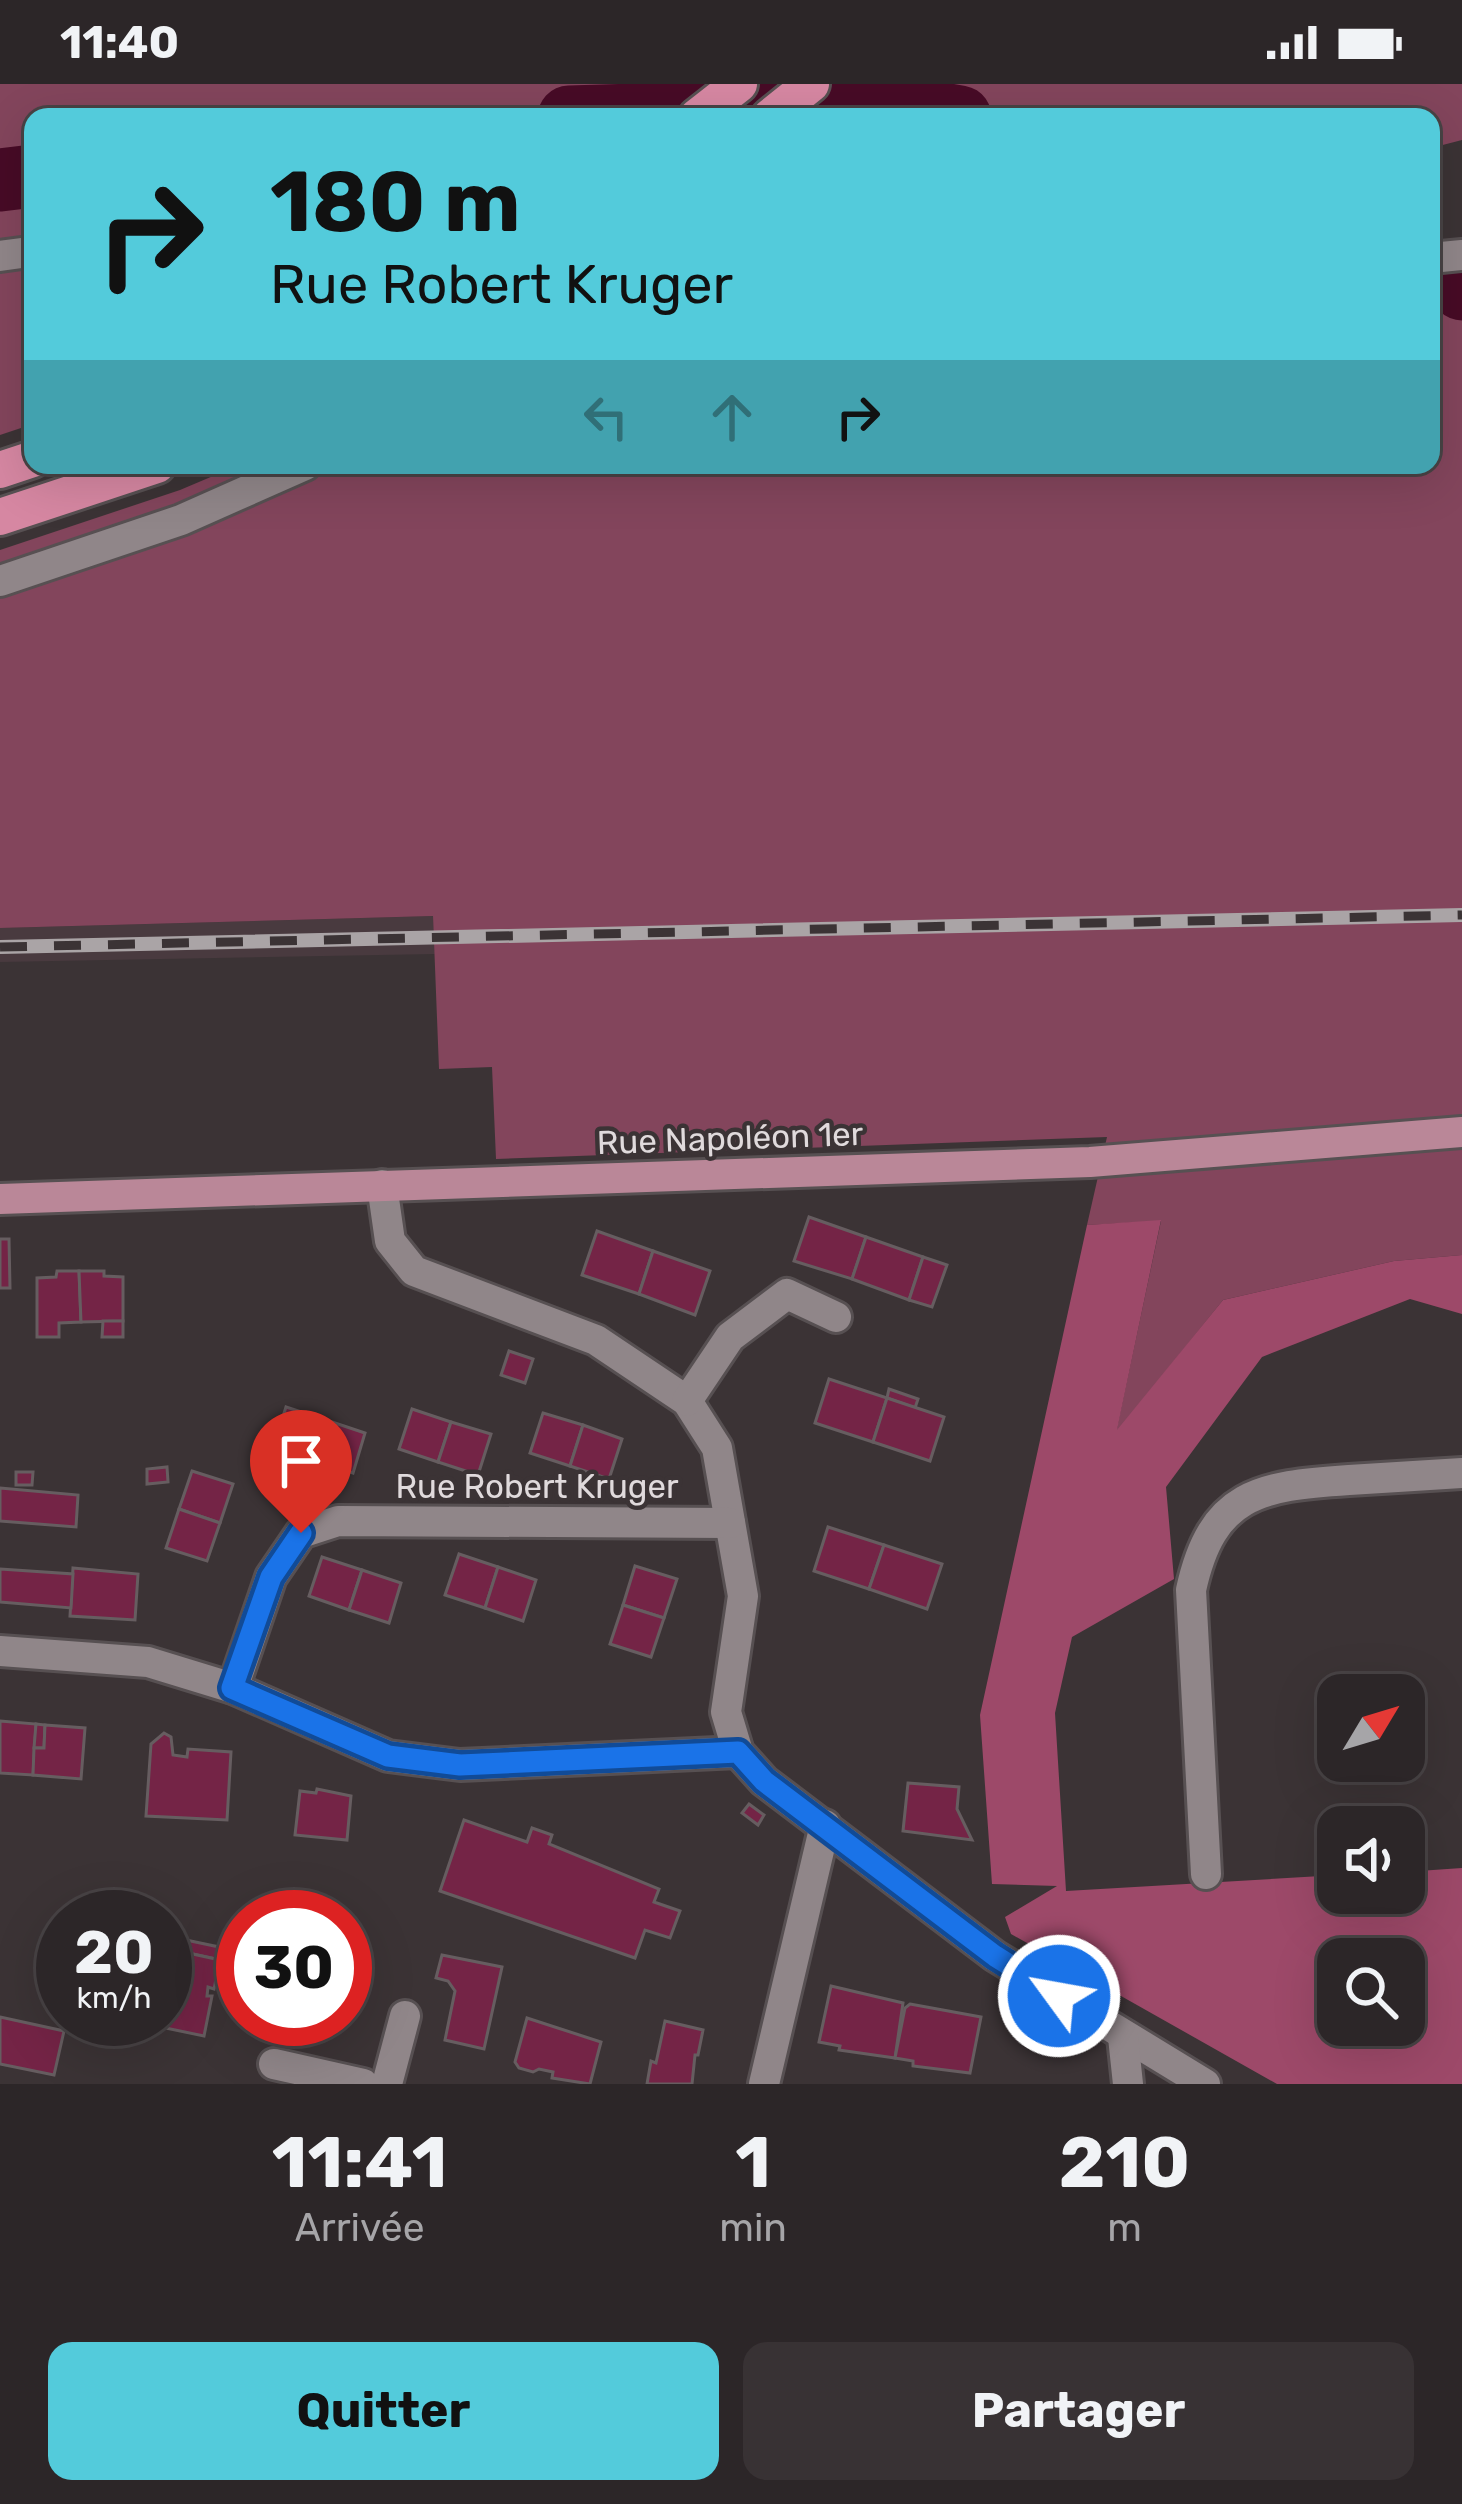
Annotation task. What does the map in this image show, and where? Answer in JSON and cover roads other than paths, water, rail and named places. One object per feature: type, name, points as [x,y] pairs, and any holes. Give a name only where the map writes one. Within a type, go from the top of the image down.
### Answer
[{"type":"highway","points":[[709,108],[739,84]]},
{"type":"highway","points":[[781,108],[811,84]]},
{"type":"highway","points":[[0,518],[130,474]]},
{"type":"main road","name":"Rue Napoléon 1er","points":[[0,1199],[1090,1162],[1462,1132]]},
{"type":"street","points":[[0,581],[181,520],[285,474]]},
{"type":"street","name":"Rue Robert Kruger","points":[[382,1185],[390,1240],[413,1271],[596,1340],[687,1401],[717,1448],[743,1596],[726,1712],[738,1752]]},
{"type":"street","points":[[687,1401],[730,1337],[787,1294],[836,1317]]},
{"type":"street","points":[[1206,1874],[1191,1590],[1199,1552],[1221,1518],[1253,1494],[1292,1484],[1462,1473]]},
{"type":"street","name":"Rue Robert Kruger","points":[[232,1688],[271,1577],[301,1533],[338,1521],[730,1523]]},
{"type":"street","points":[[0,1651],[148,1662],[232,1688],[388,1756],[460,1765],[738,1752],[764,1781],[995,1956],[1205,2084]]},
{"type":"street","points":[[764,2084],[825,1825]]},
{"type":"street","points":[[387,2084],[405,2016]]},
{"type":"street","points":[[1123,2037],[1128,2084]]},
{"type":"street","points":[[274,2064],[363,2084]]},
{"type":"waterway","points":[[869,108],[908,108]]},
{"type":"waterway","points":[[0,180],[24,177]]},
{"type":"waterway","points":[[1459,286],[1462,289]]},
{"type":"railway","points":[[0,947],[1462,915]]}]
